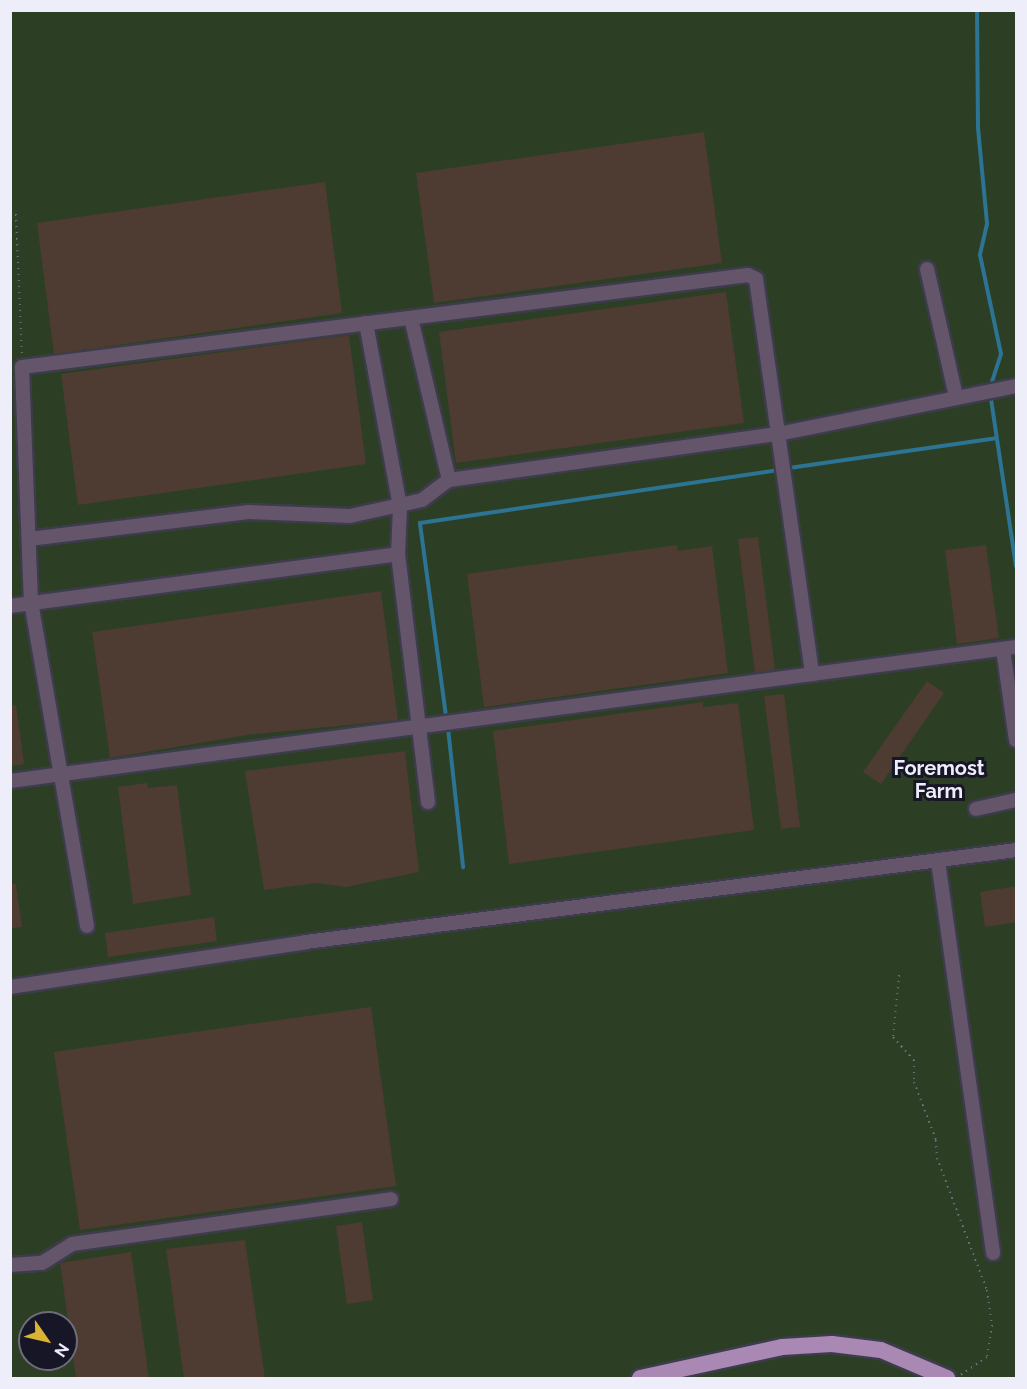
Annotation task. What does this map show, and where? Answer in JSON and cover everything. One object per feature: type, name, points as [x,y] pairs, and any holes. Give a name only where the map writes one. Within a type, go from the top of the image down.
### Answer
[{"type":"main road","points":[[640,1378],[782,1347],[832,1344],[881,1350],[947,1378]]},
{"type":"lane","points":[[927,269],[956,397]]},
{"type":"lane","points":[[87,926],[63,774],[31,603],[22,367],[748,275],[756,279],[812,674]]},
{"type":"lane","points":[[411,318],[449,480]]},
{"type":"lane","points":[[366,323],[400,507],[398,554],[428,802]]},
{"type":"lane","points":[[29,539],[248,512],[350,516],[400,507],[422,500],[449,480],[778,434],[1017,386]]},
{"type":"lane","points":[[10,606],[398,554]]},
{"type":"lane","points":[[10,781],[1010,648],[1017,740]]},
{"type":"lane","points":[[976,808],[1017,800]]},
{"type":"lane","points":[[10,987],[306,942],[1017,850]]},
{"type":"lane","points":[[938,861],[993,1252]]},
{"type":"lane","points":[[10,1265],[42,1263],[72,1244],[391,1199]]},
{"type":"path","points":[[16,214],[22,367]]},
{"type":"path","points":[[899,975],[893,1037],[914,1060],[914,1082],[958,1222],[977,1259],[992,1325],[987,1357],[955,1378]]},
{"type":"green space","points":[[10,11],[1016,11],[1016,1378],[11,1378]]},
{"type":"building","points":[[704,132],[722,263],[434,303],[416,173]]},
{"type":"building","points":[[325,182],[342,313],[54,354],[37,223]]},
{"type":"building","points":[[726,292],[744,423],[456,463],[439,332]]},
{"type":"building","points":[[349,335],[366,464],[78,505],[61,374]]},
{"type":"building","points":[[758,537],[775,670],[755,673],[738,539]]},
{"type":"building","points":[[677,545],[678,551],[712,546],[728,673],[484,707],[467,574]]},
{"type":"building","points":[[986,545],[999,638],[957,644],[945,550]]},
{"type":"building","points":[[381,591],[398,720],[247,735],[110,758],[92,632]]},
{"type":"building","points":[[927,681],[944,693],[881,784],[863,772]]},
{"type":"building","points":[[784,694],[800,827],[781,829],[764,696]]},
{"type":"building","points":[[703,702],[703,707],[738,703],[754,830],[509,864],[493,731]]},
{"type":"building","points":[[16,705],[24,764],[10,766],[10,706]]},
{"type":"building","points":[[405,751],[419,872],[346,887],[317,883],[264,890],[245,771]]},
{"type":"building","points":[[147,783],[148,788],[177,785],[191,895],[133,904],[118,787]]},
{"type":"building","points":[[10,884],[16,884],[22,927],[10,928]]},
{"type":"building","points":[[1017,886],[1017,922],[985,927],[980,892]]},
{"type":"building","points":[[214,917],[217,941],[108,957],[105,933]]},
{"type":"building","points":[[371,1007],[396,1186],[80,1230],[54,1052]]},
{"type":"building","points":[[362,1222],[373,1300],[347,1304],[336,1226]]},
{"type":"building","points":[[245,1240],[265,1378],[184,1378],[166,1249]]},
{"type":"building","points":[[131,1252],[149,1378],[76,1378],[78,1311],[67,1311],[60,1263]]},
{"type":"waterway","points":[[977,10],[978,128],[987,224],[980,255],[1001,354],[991,385]]},
{"type":"waterway","points":[[991,399],[1016,566]]},
{"type":"waterway","points":[[789,468],[996,438]]},
{"type":"waterway","points":[[446,716],[420,523],[778,470]]},
{"type":"waterway","points":[[448,728],[463,867]]},
{"type":"district","name":"Foremost Farm","points":[[939,780]]}]
